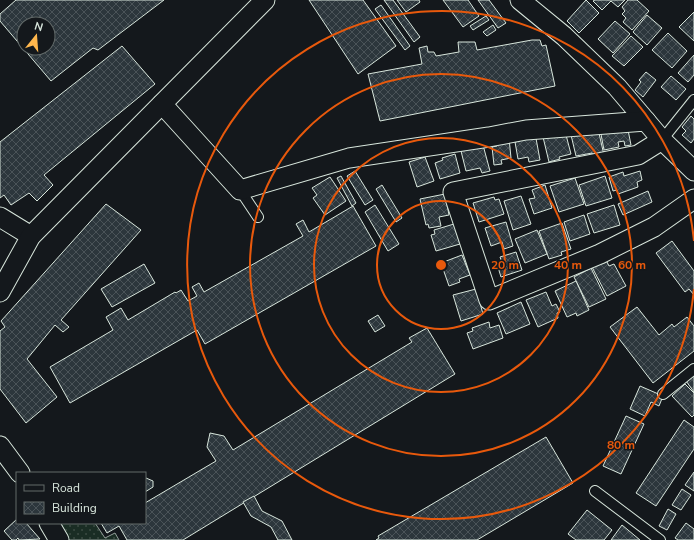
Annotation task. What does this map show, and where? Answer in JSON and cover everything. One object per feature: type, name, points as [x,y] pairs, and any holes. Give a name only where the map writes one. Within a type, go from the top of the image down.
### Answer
[{"type":"street","points":[[0,292],[31,236],[265,0]]},
{"type":"street","points":[[520,0],[564,36],[617,87],[662,140],[694,171]]},
{"type":"street","points":[[162,104],[240,190],[349,158],[489,138],[526,130],[646,122]]},
{"type":"street","points":[[662,140],[638,155],[453,192],[489,300],[600,254],[654,227],[694,199]]},
{"type":"street","points":[[0,217],[31,236]]},
{"type":"street","points":[[0,446],[19,472]]},
{"type":"lane","points":[[662,140],[694,100]]},
{"type":"lane","points":[[240,190],[258,216]]},
{"type":"lane","points":[[663,394],[694,369]]},
{"type":"lane","points":[[596,491],[660,540]]},
{"type":"green space","points":[[55,524],[96,524],[105,538],[115,533],[119,540],[63,540]]},
{"type":"building","points":[[16,0],[164,0],[98,50],[93,48],[51,81],[30,56],[56,56],[56,16],[16,16],[16,40],[0,21],[0,14]]},
{"type":"building","points":[[309,0],[363,0],[396,46],[358,74]]},
{"type":"building","points":[[384,0],[393,0],[420,37],[414,42]]},
{"type":"building","points":[[397,0],[419,0],[420,2],[406,12]]},
{"type":"building","points":[[443,0],[468,0],[479,16],[463,27]]},
{"type":"building","points":[[478,0],[489,0],[506,23],[498,28]]},
{"type":"building","points":[[586,0],[599,13],[579,33],[567,21]]},
{"type":"building","points":[[625,0],[618,7],[611,1],[602,10],[593,1]]},
{"type":"building","points":[[628,0],[637,0],[649,11],[632,30],[623,22],[626,18],[622,14],[625,11],[622,7]]},
{"type":"building","points":[[381,5],[410,46],[405,50],[375,9]]},
{"type":"building","points":[[694,12],[694,41],[679,27]]},
{"type":"building","points":[[647,15],[662,28],[647,45],[633,32]]},
{"type":"building","points":[[486,16],[489,20],[473,30],[470,26]]},
{"type":"building","points":[[615,21],[630,34],[613,53],[598,39]]},
{"type":"building","points":[[493,25],[496,30],[487,36],[483,32]]},
{"type":"building","points":[[668,33],[687,51],[672,68],[652,50]]},
{"type":"building","points":[[631,36],[643,47],[624,66],[612,56]]},
{"type":"building","points":[[532,40],[540,40],[542,46],[546,45],[555,86],[380,121],[368,74],[422,64],[419,48],[427,46],[428,52],[434,52],[436,56],[459,52],[458,42],[475,42],[477,50]]},
{"type":"building","points":[[122,46],[155,84],[44,175],[53,185],[37,201],[29,193],[11,205],[4,195],[0,198],[0,142]]},
{"type":"building","points":[[694,55],[694,75],[688,82],[678,73]]},
{"type":"building","points":[[646,72],[656,80],[643,97],[635,90],[641,82],[639,80]]},
{"type":"building","points":[[671,76],[686,89],[676,100],[661,87]]},
{"type":"building","points":[[691,116],[694,119],[694,139],[691,143],[682,135],[686,131],[682,127]]},
{"type":"building","points":[[627,125],[631,145],[625,146],[624,141],[618,142],[619,147],[604,150],[600,129]]},
{"type":"building","points":[[598,129],[604,155],[593,157],[592,153],[576,156],[571,135]]},
{"type":"building","points":[[535,133],[540,160],[529,162],[528,157],[518,159],[515,142],[520,141],[519,136]]},
{"type":"building","points":[[566,135],[571,154],[559,157],[560,159],[549,162],[543,137]]},
{"type":"building","points":[[509,138],[511,158],[501,160],[502,164],[494,165],[492,147],[497,146],[496,140]]},
{"type":"building","points":[[483,145],[490,171],[482,173],[480,168],[466,171],[461,151]]},
{"type":"building","points":[[455,154],[460,173],[440,179],[435,163],[443,160],[442,158]]},
{"type":"building","points":[[425,157],[434,181],[417,187],[409,162]]},
{"type":"building","points":[[355,171],[373,200],[365,205],[347,176]]},
{"type":"building","points":[[640,171],[642,180],[637,182],[638,187],[618,194],[617,190],[613,191],[609,177],[623,172],[624,176]]},
{"type":"building","points":[[341,176],[356,203],[352,206],[337,178]]},
{"type":"building","points":[[605,176],[612,198],[586,206],[579,185]]},
{"type":"building","points":[[330,177],[346,201],[325,215],[313,198],[317,195],[312,188]]},
{"type":"building","points":[[575,178],[584,204],[559,212],[550,186]]},
{"type":"building","points":[[382,185],[402,218],[396,222],[376,189]]},
{"type":"building","points":[[545,185],[552,208],[534,214],[529,199],[535,198],[532,190]]},
{"type":"building","points":[[648,191],[652,202],[623,215],[618,204]]},
{"type":"building","points":[[445,194],[449,215],[439,217],[441,226],[429,228],[428,224],[426,225],[420,199]]},
{"type":"building","points":[[521,196],[531,224],[513,230],[504,201]]},
{"type":"building","points":[[494,197],[495,200],[499,199],[504,214],[479,222],[473,203]]},
{"type":"building","points":[[106,204],[141,230],[61,320],[69,327],[63,332],[55,325],[27,359],[57,397],[26,423],[0,389],[0,331],[5,327],[1,321]]},
{"type":"building","points":[[375,205],[399,244],[388,251],[365,212]]},
{"type":"building","points":[[614,205],[620,225],[594,233],[587,214]]},
{"type":"building","points":[[353,206],[376,246],[205,344],[197,330],[70,403],[50,367],[113,330],[106,317],[121,308],[128,320],[175,292],[176,293],[181,290],[188,301],[197,296],[192,287],[199,283],[204,292],[303,236],[296,224],[303,220],[309,232]]},
{"type":"building","points":[[584,215],[590,234],[570,241],[564,222]]},
{"type":"building","points":[[506,222],[513,246],[504,249],[502,242],[491,246],[485,228]]},
{"type":"building","points":[[562,223],[571,249],[561,252],[562,255],[549,259],[539,231]]},
{"type":"building","points":[[454,224],[460,244],[436,251],[431,235],[435,234],[434,230]]},
{"type":"building","points":[[537,230],[547,254],[525,263],[515,239]]},
{"type":"building","points":[[672,241],[694,271],[694,295],[689,289],[685,292],[656,253]]},
{"type":"building","points":[[516,252],[522,270],[501,277],[497,264],[502,263],[500,257]]},
{"type":"building","points":[[462,255],[470,275],[459,279],[460,282],[449,286],[441,263]]},
{"type":"building","points":[[606,260],[609,266],[614,264],[626,286],[607,296],[592,267]]},
{"type":"building","points":[[144,264],[155,283],[112,307],[101,289]]},
{"type":"building","points":[[591,268],[606,299],[589,307],[574,277]]},
{"type":"building","points":[[576,281],[589,310],[577,316],[576,313],[567,317],[555,291]]},
{"type":"building","points":[[476,289],[483,314],[461,321],[453,295]]},
{"type":"building","points":[[546,292],[552,306],[556,304],[560,312],[557,313],[558,318],[538,327],[526,300]]},
{"type":"building","points":[[521,302],[530,324],[506,334],[497,313]]},
{"type":"building","points":[[637,307],[659,335],[672,324],[674,327],[687,317],[694,326],[694,351],[653,383],[610,327]]},
{"type":"building","points":[[378,315],[385,326],[375,332],[368,321]]},
{"type":"building","points":[[489,322],[490,328],[499,325],[503,338],[473,349],[467,333],[473,331],[472,328]]},
{"type":"building","points":[[427,328],[455,374],[183,540],[127,540],[119,526],[107,533],[102,524],[146,524],[146,502],[216,461],[207,447],[210,433],[224,436],[233,450],[412,342],[409,338]]},
{"type":"building","points":[[694,374],[694,392],[686,381]]},
{"type":"building","points":[[685,384],[694,393],[694,415],[692,417],[672,396]]},
{"type":"building","points":[[640,386],[663,396],[659,406],[651,402],[645,416],[630,409]]},
{"type":"building","points":[[626,416],[644,424],[621,474],[603,466]]},
{"type":"building","points":[[684,420],[694,427],[694,449],[656,506],[636,493]]},
{"type":"building","points":[[546,437],[573,483],[477,540],[376,540],[379,538],[378,536]]},
{"type":"building","points":[[694,472],[694,491],[685,485]]},
{"type":"building","points":[[146,478],[153,481],[153,487],[146,491]]},
{"type":"building","points":[[682,489],[691,495],[681,510],[672,505]]},
{"type":"building","points":[[254,496],[262,511],[282,521],[292,540],[278,540],[271,527],[251,516],[243,502]]},
{"type":"building","points":[[668,509],[676,514],[667,530],[659,526]]},
{"type":"building","points":[[587,510],[612,530],[604,540],[576,540],[568,534]]},
{"type":"building","points":[[16,520],[16,524],[27,524],[40,539],[19,540],[18,538],[16,540],[12,540],[4,531]]},
{"type":"building","points":[[686,523],[694,529],[694,540],[678,540],[675,538]]},
{"type":"building","points":[[622,525],[640,540],[611,540]]}]
